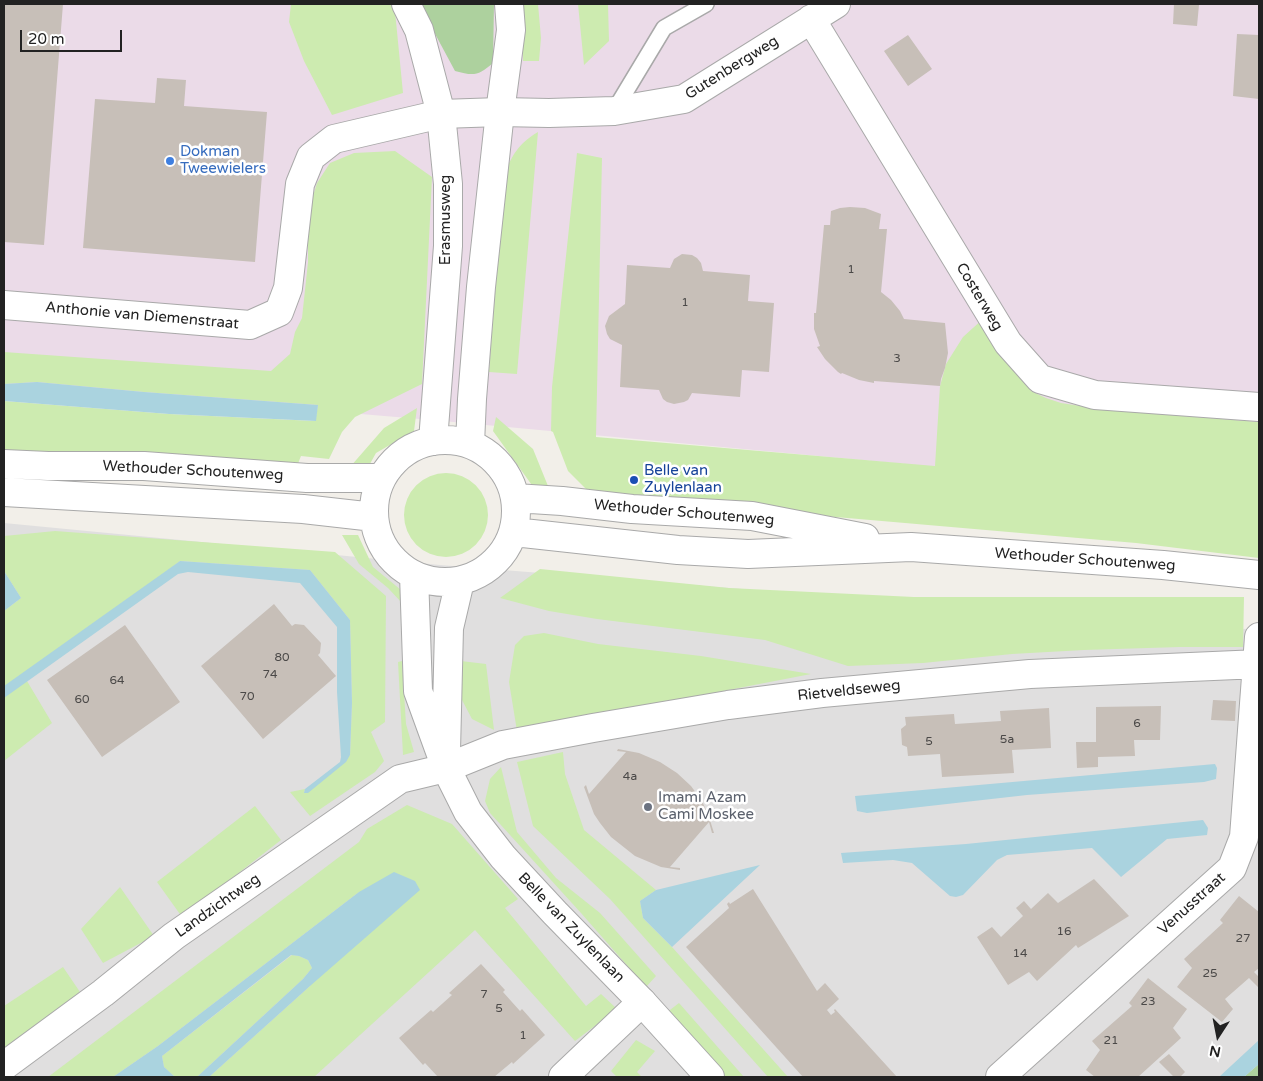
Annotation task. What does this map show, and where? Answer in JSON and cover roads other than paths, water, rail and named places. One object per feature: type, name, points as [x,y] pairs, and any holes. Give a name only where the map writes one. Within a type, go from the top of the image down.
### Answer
[{"type":"street","name":"Erasmusweg","points":[[406,4],[419,30],[441,114],[448,184],[448,246],[433,441]]},
{"type":"street","points":[[470,444],[481,287],[511,30],[509,4]]},
{"type":"street","name":"Gutenbergweg","points":[[500,112],[614,112],[684,99],[836,4]]},
{"type":"street","name":"Costerweg","points":[[811,19],[1008,343],[1040,379],[1095,395],[1259,407]]},
{"type":"street","name":"Anthonie van Diemenstraat","points":[[4,305],[250,325],[279,312],[288,288],[300,184],[311,157],[334,139],[441,114],[500,112]]},
{"type":"street","points":[[446,440],[470,444],[491,456],[507,475],[515,498],[517,515],[514,532],[502,555],[483,571],[460,581],[436,582],[414,576],[394,561],[380,541],[374,518],[375,497],[381,478],[393,462],[408,450],[426,442],[446,440]]},
{"type":"street","name":"Wethouder Schoutenweg","points":[[4,464],[144,466],[308,478],[381,478]]},
{"type":"street","name":"Wethouder Schoutenweg","points":[[4,492],[302,509],[374,518]]},
{"type":"street","name":"Wethouder Schoutenweg","points":[[515,498],[632,509],[752,516],[911,547]]},
{"type":"street","name":"Wethouder Schoutenweg","points":[[514,532],[678,550],[748,554],[911,547],[1163,565],[1259,575]]},
{"type":"street","name":"Belle van Zuylenlaan","points":[[414,576],[418,691],[446,768],[468,812],[503,857],[555,914],[642,1002],[710,1077]]},
{"type":"street","name":"Belle van Zuylenlaan","points":[[446,768],[449,628],[460,581]]},
{"type":"street","name":"Venusstraat","points":[[1000,1077],[1232,868],[1244,837],[1259,637]]},
{"type":"street","name":"Rietveldseweg","points":[[446,768],[503,745],[728,705],[822,693],[1030,674],[1258,664]]},
{"type":"street","name":"Landzichtweg","points":[[4,1066],[103,993],[174,936],[400,779],[446,768]]},
{"type":"street","points":[[563,1077],[642,1002]]},
{"type":"lane","points":[[614,112],[664,28],[706,4]]},
{"type":"water","points":[[37,382],[318,405],[316,421],[169,414],[4,401],[4,384]]},
{"type":"water","points":[[180,561],[310,570],[350,620],[352,703],[350,755],[346,762],[308,793],[304,793],[305,789],[340,762],[341,757],[337,692],[337,627],[300,583],[188,572],[178,574],[4,698],[4,686]]},
{"type":"water","points":[[4,571],[21,598],[4,611]]},
{"type":"water","points":[[1215,764],[1217,768],[1216,779],[1204,782],[1027,795],[867,813],[857,811],[855,796]]},
{"type":"water","points":[[1203,820],[1208,828],[1207,835],[1167,839],[1121,877],[1092,848],[1007,855],[997,860],[963,895],[956,897],[950,896],[912,863],[893,860],[843,863],[841,853],[966,844]]},
{"type":"water","points":[[760,865],[672,947],[643,918],[640,901],[656,890]]},
{"type":"water","points":[[394,872],[415,881],[420,890],[209,1077],[197,1077],[303,979],[312,968],[308,960],[291,955],[162,1056],[164,1067],[175,1077],[113,1077],[158,1046],[359,892]]},
{"type":"water","points":[[1259,1040],[1259,1064],[1244,1077],[1219,1077]]},
{"type":"place","name":"Dokman Tweewielers","points":[[170,161]]},
{"type":"place","name":"Belle van Zuylenlaan","points":[[634,480]]},
{"type":"place","name":"Imami Azam Cami Moskee","points":[[648,807]]}]
